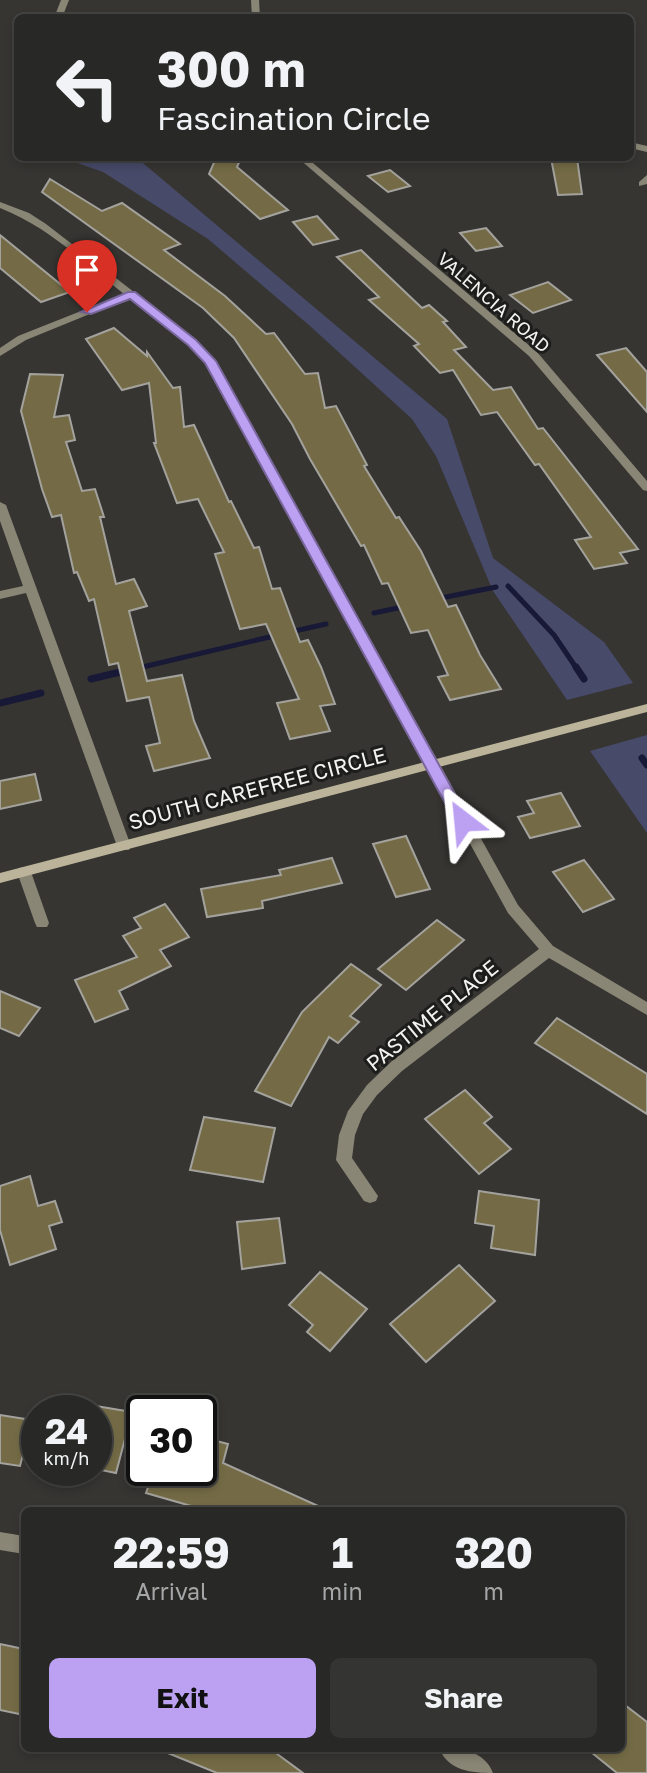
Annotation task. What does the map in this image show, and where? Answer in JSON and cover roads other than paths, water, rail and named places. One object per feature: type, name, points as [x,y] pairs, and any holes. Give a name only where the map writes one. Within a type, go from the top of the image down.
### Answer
[{"type":"main road","name":"SOUTH CAREFREE CIRCLE","points":[[0,878],[647,708]]},
{"type":"street","name":"VALENCIA ROAD","points":[[306,161],[547,368],[647,488]]},
{"type":"street","points":[[0,205],[26,215],[43,226],[192,342],[210,361],[513,909],[548,950],[647,1009]]},
{"type":"street","points":[[0,353],[22,338],[131,294]]},
{"type":"street","points":[[0,505],[124,846]]},
{"type":"street","points":[[0,595],[30,588]]},
{"type":"street","points":[[24,872],[42,923]]},
{"type":"street","name":"PASTIME PLACE","points":[[370,1196],[344,1160],[347,1135],[356,1111],[372,1090],[397,1066],[548,950]]},
{"type":"street","points":[[0,1541],[21,1544]]},
{"type":"street","points":[[454,1752],[483,1773]]},
{"type":"waterway","points":[[508,586],[554,635],[577,669]]},
{"type":"waterway","points":[[436,599],[496,587]]},
{"type":"waterway","points":[[374,613],[407,606]]},
{"type":"waterway","points":[[290,632],[326,624]]},
{"type":"waterway","points":[[134,669],[278,635]]},
{"type":"waterway","points":[[91,679],[141,667]]},
{"type":"waterway","points":[[576,667],[584,679]]},
{"type":"waterway","points":[[0,703],[41,693]]},
{"type":"waterway","points":[[642,758],[647,765]]}]
